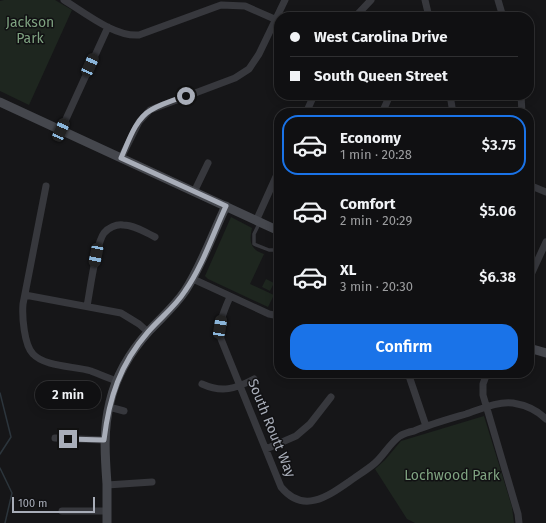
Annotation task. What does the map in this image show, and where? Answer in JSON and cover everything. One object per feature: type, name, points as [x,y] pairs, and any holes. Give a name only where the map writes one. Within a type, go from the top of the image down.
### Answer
[{"type":"street","points":[[64,0],[124,34],[139,35],[214,7],[227,4],[245,6],[274,19]]},
{"type":"street","points":[[280,12],[285,0]]},
{"type":"street","points":[[360,12],[372,0]]},
{"type":"street","points":[[425,0],[429,12]]},
{"type":"street","points":[[498,0],[502,12]]},
{"type":"street","points":[[61,130],[108,26]]},
{"type":"street","points":[[121,158],[139,122],[150,110],[235,78],[249,69],[274,26]]},
{"type":"street","points":[[0,102],[274,229]]},
{"type":"street","points":[[194,192],[208,163]]},
{"type":"street","points":[[258,221],[274,182]]},
{"type":"street","points":[[46,186],[22,314],[30,350],[34,355],[47,362],[90,371],[116,381]]},
{"type":"street","points":[[534,187],[546,192]]},
{"type":"street","points":[[107,523],[107,485],[104,440],[109,408],[116,381],[127,361],[148,332],[178,302],[193,279],[226,206]]},
{"type":"street","points":[[87,306],[100,240],[106,231],[114,226],[124,225],[134,227],[155,237]]},
{"type":"street","points":[[534,268],[546,242]]},
{"type":"street","points":[[193,279],[230,297],[274,315]]},
{"type":"street","points":[[25,295],[121,313],[134,320],[148,332]]},
{"type":"street","name":"South Routt Way","points":[[230,297],[222,315],[220,327],[221,339],[281,487],[287,494],[298,501],[314,501],[326,497],[375,463],[400,436],[426,426],[504,403],[513,403],[527,407],[546,419]]},
{"type":"street","points":[[534,349],[546,353]]},
{"type":"street","points":[[410,378],[426,426]]},
{"type":"street","points":[[485,378],[483,384],[483,395],[518,514],[519,523]]},
{"type":"street","points":[[202,384],[219,389],[232,388],[241,386],[254,379]]},
{"type":"street","points":[[266,449],[296,436],[310,424],[331,397]]},
{"type":"street","points":[[109,408],[124,411]]},
{"type":"street","points":[[55,438],[104,440]]},
{"type":"street","points":[[107,485],[152,482]]},
{"type":"street","points":[[62,511],[107,511]]},
{"type":"lane","points":[[258,221],[254,234],[254,244],[269,250],[274,250]]},
{"type":"green space","name":"Jackson Park","points":[[55,0],[72,10],[29,105],[0,91],[0,1]]},
{"type":"green space","points":[[231,217],[252,228],[251,241],[253,247],[264,254],[250,284],[274,295],[268,307],[208,279],[205,276]]},
{"type":"green space","points":[[266,279],[274,283],[270,291],[262,287]]},
{"type":"green space","name":"Lochwood Park","points":[[484,416],[512,507],[514,523],[415,523],[407,519],[375,469],[385,460],[401,441]]},
{"type":"waterway","points":[[0,393],[11,437],[0,454]]},
{"type":"waterway","points":[[0,468],[12,493],[5,523]]},
{"type":"route","points":[[68,439],[104,440],[110,402],[116,381],[136,347],[148,332],[178,302],[186,291],[193,279],[226,206],[121,158],[132,134],[146,113],[164,104],[186,96]]}]
